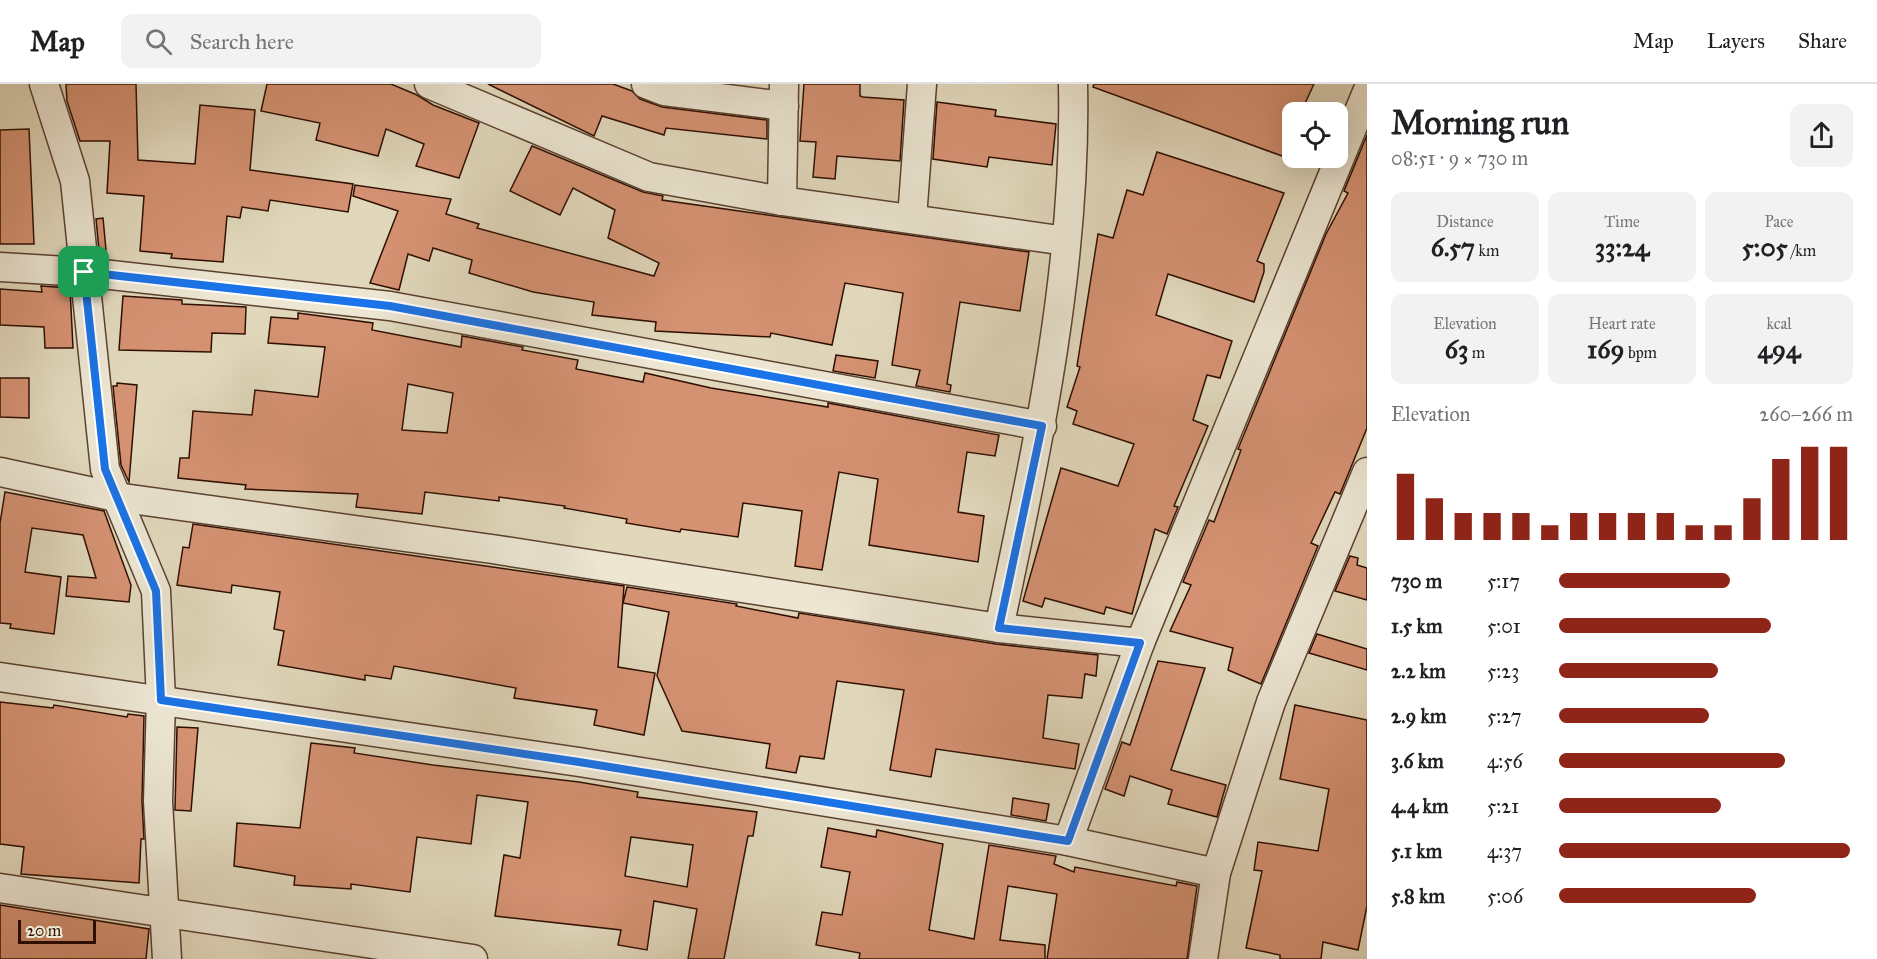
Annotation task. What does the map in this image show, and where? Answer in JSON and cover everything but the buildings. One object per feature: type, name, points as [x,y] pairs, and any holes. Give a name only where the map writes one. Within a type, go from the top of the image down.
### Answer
[{"type":"street","points":[[44,84],[75,181],[105,469],[156,591],[161,700],[158,801],[167,959]]},
{"type":"street","points":[[429,84],[649,177],[782,201],[1066,241]]},
{"type":"street","points":[[646,84],[664,91],[784,95],[782,201]]},
{"type":"street","points":[[912,218],[922,84]]},
{"type":"street","points":[[999,628],[1042,426],[1066,241],[1074,127],[1073,84]]},
{"type":"street","points":[[1068,841],[1140,643],[1367,92]]},
{"type":"street","points":[[0,267],[84,272],[390,306],[1042,426]]},
{"type":"street","points":[[0,472],[117,497],[492,549],[999,628],[1140,643]]},
{"type":"street","points":[[1203,959],[1216,873],[1271,702],[1367,472]]},
{"type":"street","points":[[0,677],[579,762],[1068,841],[1216,873]]},
{"type":"street","points":[[0,888],[473,959]]},
{"type":"route","points":[[84,272],[390,306],[1042,426],[999,628],[1140,643],[1068,841],[579,762],[161,700],[156,591],[105,469],[84,272]]}]
